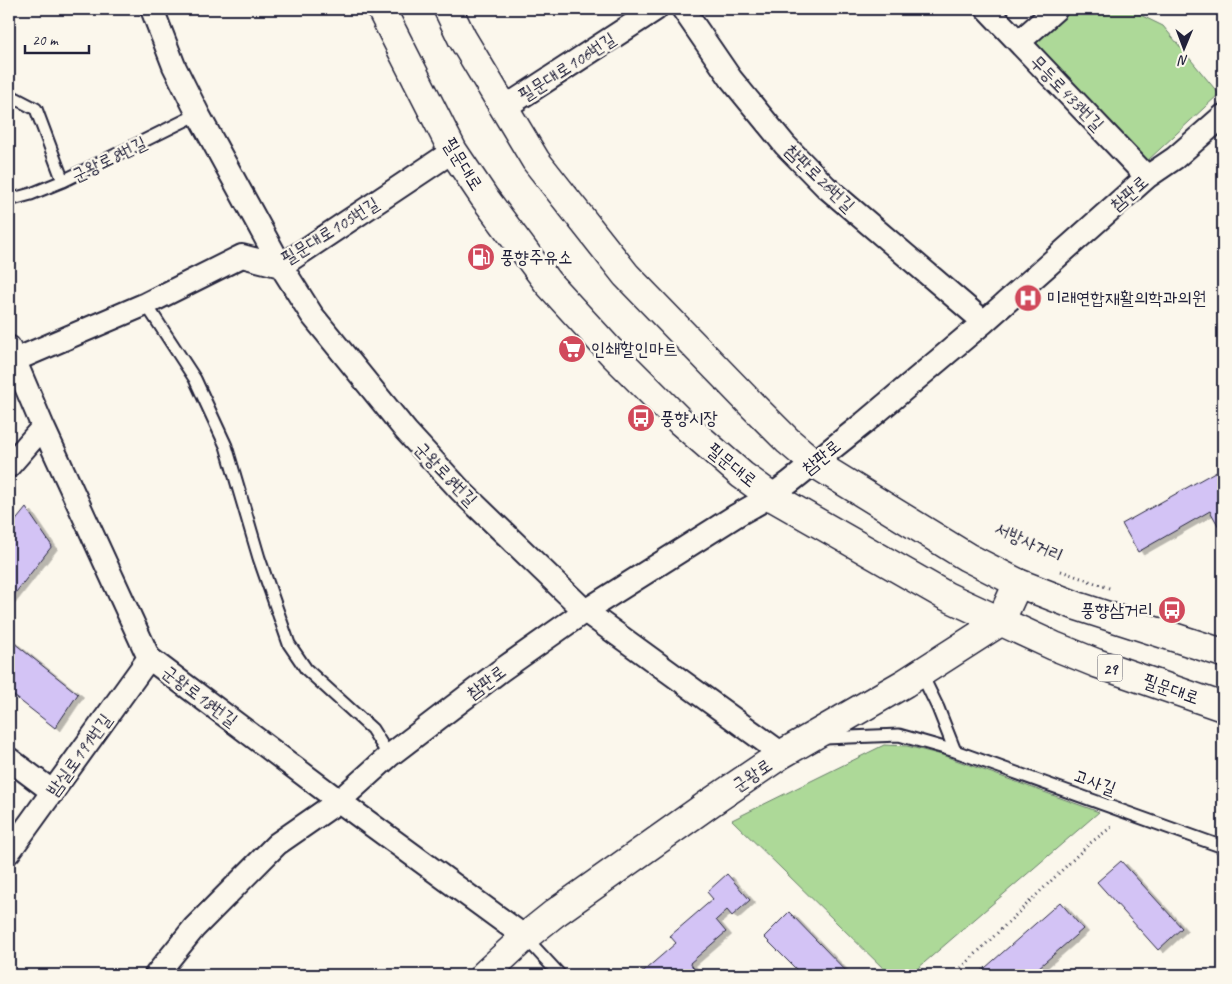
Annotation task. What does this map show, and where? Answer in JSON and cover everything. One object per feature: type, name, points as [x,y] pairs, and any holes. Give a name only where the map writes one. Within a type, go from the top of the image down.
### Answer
[{"type":"main road","name":"필문대로","points":[[382,9],[453,151],[484,197],[548,283],[613,354],[681,422],[742,475],[771,496],[946,596],[1000,622],[1096,663],[1223,707]]},
{"type":"main road","points":[[448,9],[536,161],[626,275],[760,413],[788,441],[814,463],[967,557],[1018,583],[1077,606],[1223,653]]},
{"type":"main road","points":[[1000,622],[1018,583]]},
{"type":"main road","name":"군왕로","points":[[484,975],[555,912],[710,803],[782,754],[921,673],[1000,622]]},
{"type":"street","name":"군왕로8번길","points":[[152,9],[174,66],[280,266],[312,315],[406,431],[461,491],[585,611],[782,754]]},
{"type":"street","name":"필문대로106번길","points":[[504,108],[656,9]]},
{"type":"street","name":"참판로26번길","points":[[683,9],[731,79],[786,145],[826,187],[984,322]]},
{"type":"street","name":"무등로433번길","points":[[987,9],[1147,177]]},
{"type":"street","points":[[1020,42],[1056,9]]},
{"type":"street","name":"참판로","points":[[156,975],[194,928],[277,844],[339,801],[389,756],[500,671],[585,611],[737,515],[771,496],[814,463],[984,322],[1147,177],[1175,158],[1223,116]]},
{"type":"street","name":"필문대로105번길","points":[[12,354],[146,304],[242,256],[280,266],[453,151]]},
{"type":"street","name":"군왕로18번길","points":[[12,354],[42,427],[149,658],[339,801],[525,937]]},
{"type":"street","points":[[9,466],[42,427]]},
{"type":"street","name":"밤실로191번길","points":[[9,852],[149,658]]},
{"type":"street","points":[[9,759],[53,792]]},
{"type":"lane","name":"군왕로8번길","points":[[9,94],[36,109],[63,181],[198,114]]},
{"type":"lane","points":[[9,200],[31,194],[63,181]]},
{"type":"lane","points":[[146,304],[195,379],[226,446],[259,558],[290,644],[306,669],[372,729],[389,756]]},
{"type":"lane","points":[[921,673],[938,708],[955,751]]},
{"type":"lane","name":"고사길","points":[[811,738],[899,735],[955,751],[1223,847]]},
{"type":"lane","points":[[525,937],[560,975]]},
{"type":"path","name":"서방사거리","points":[[1060,571],[1114,590]]},
{"type":"path","points":[[954,975],[1089,844],[1129,813]]},
{"type":"green space","points":[[1070,9],[1128,9],[1163,26],[1219,94],[1146,162],[1035,41]]},
{"type":"green space","points":[[884,745],[907,746],[942,755],[1099,812],[910,975],[890,975],[732,820]]},
{"type":"building","points":[[1222,468],[1223,534],[1210,511],[1138,552],[1122,524]]},
{"type":"building","points":[[26,508],[52,546],[9,601],[9,529]]},
{"type":"building","points":[[9,639],[78,694],[55,728],[9,692]]},
{"type":"building","points":[[1121,861],[1182,928],[1158,950],[1097,882]]},
{"type":"building","points":[[727,874],[750,900],[732,916],[727,910],[716,920],[726,932],[690,963],[695,970],[689,975],[639,975],[676,943],[670,936],[713,899],[707,892]]},
{"type":"building","points":[[1060,902],[1083,929],[1030,975],[977,975]]},
{"type":"building","points":[[789,912],[850,975],[802,975],[764,937]]},
{"type":"place","name":"풍향주유소","points":[[481,257]]},
{"type":"place","name":"미래연합재활의학과의원","points":[[1028,298]]},
{"type":"place","name":"인쇄할인마트","points":[[572,349]]},
{"type":"place","name":"풍향시장","points":[[641,418]]},
{"type":"place","name":"풍향삼거리","points":[[1172,610]]}]
